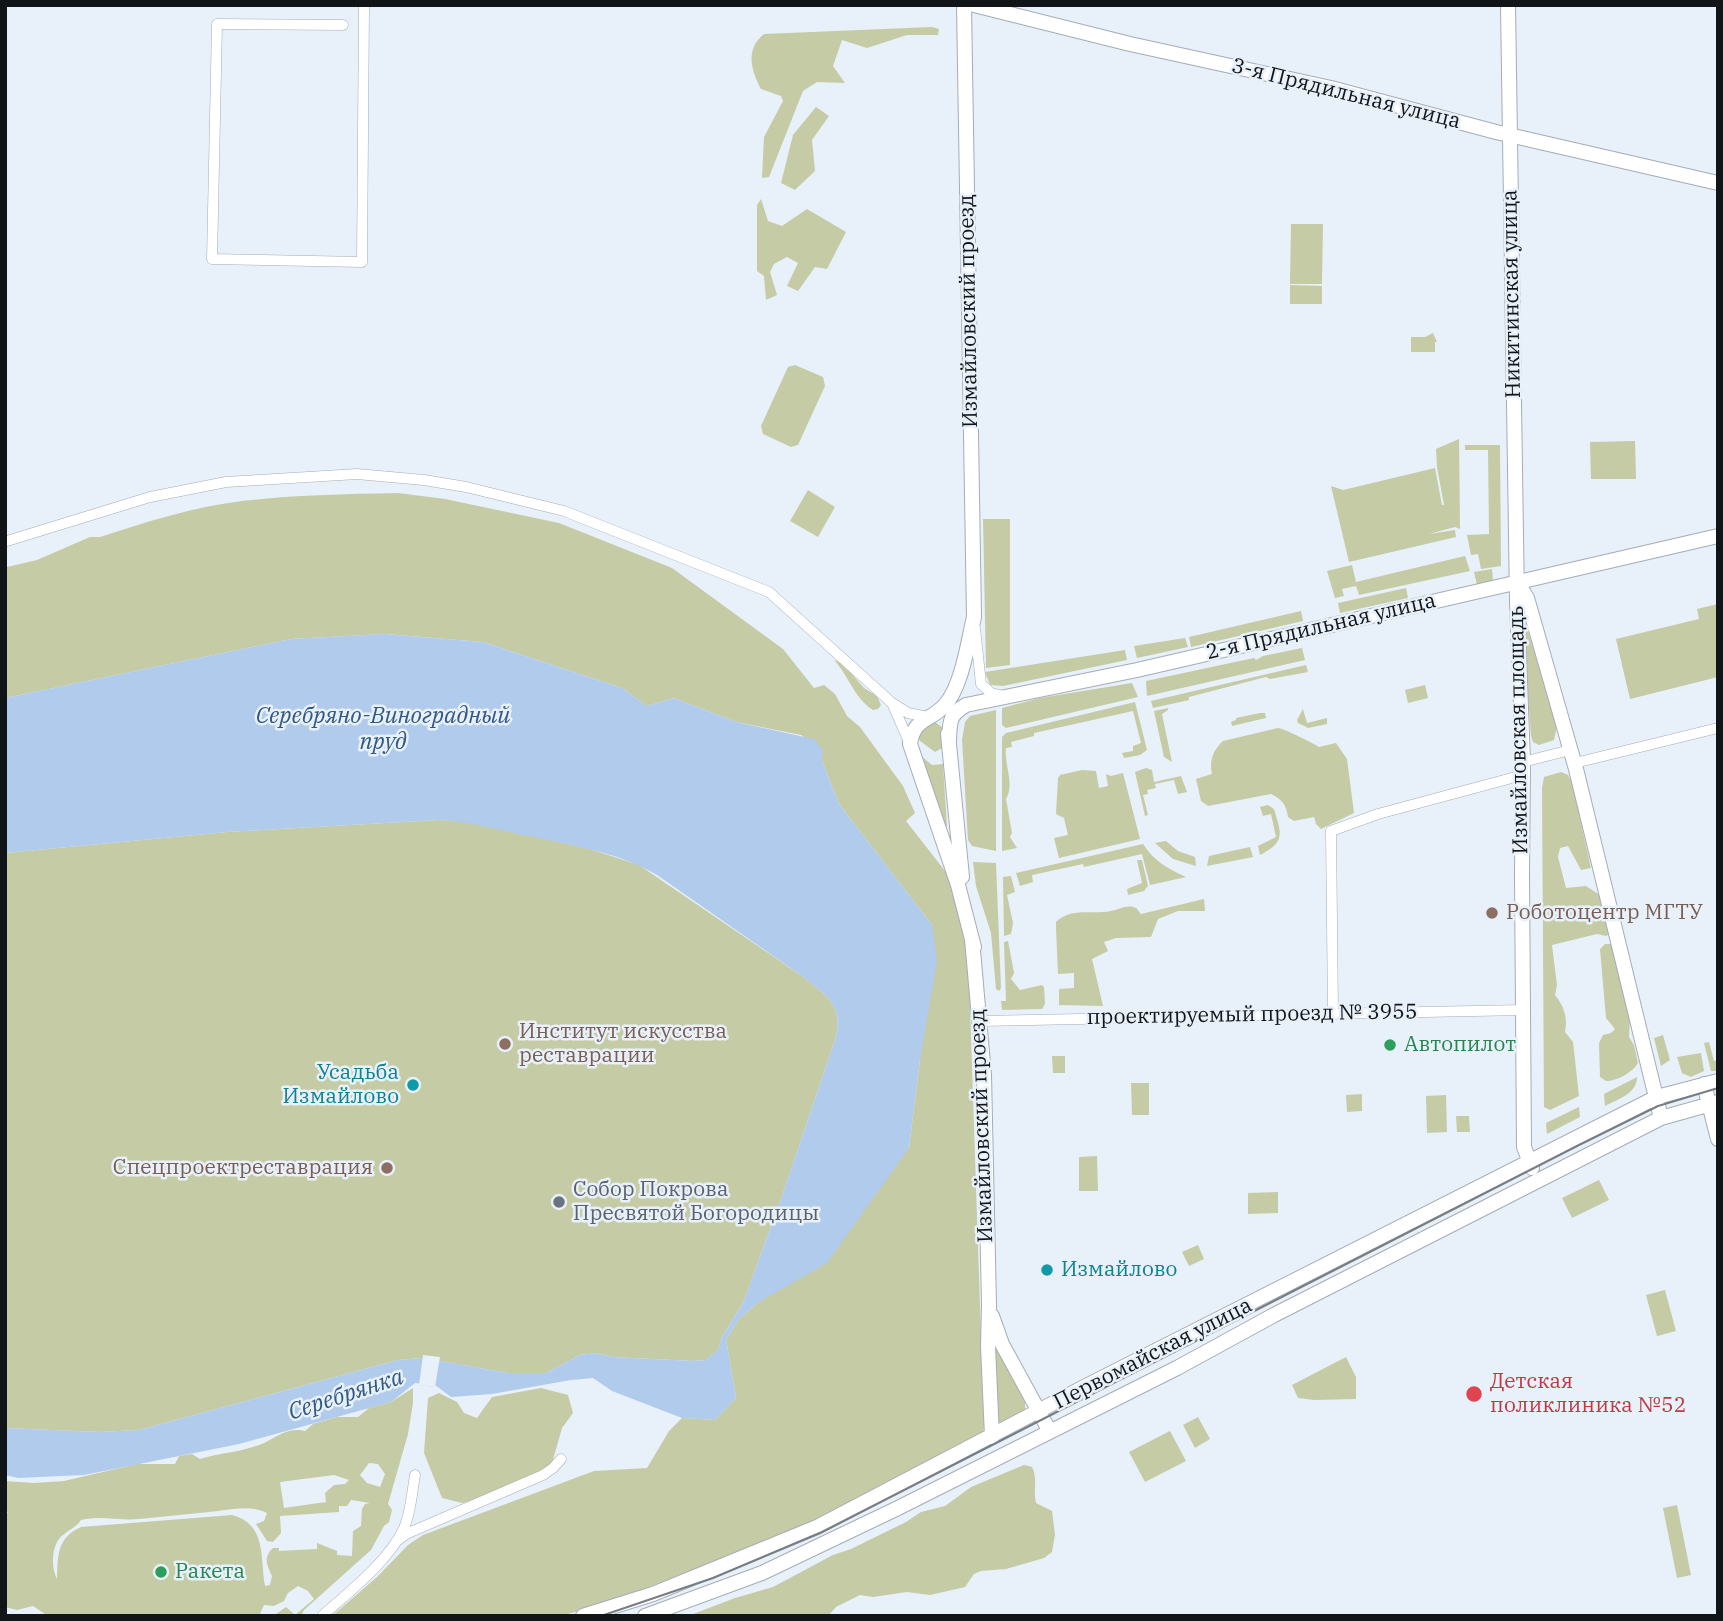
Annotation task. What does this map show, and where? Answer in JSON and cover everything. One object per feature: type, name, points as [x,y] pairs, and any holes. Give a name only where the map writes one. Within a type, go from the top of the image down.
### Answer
[{"type":"street","points":[[343,25],[217,24],[212,259],[362,262],[364,5]]},
{"type":"street","name":"Измайловский проезд","points":[[964,5],[974,617],[981,684],[991,693],[1005,696]]},
{"type":"street","name":"3-я Прядильная улица","points":[[974,5],[1331,88],[1718,183]]},
{"type":"street","name":"Никитинская улица","points":[[1508,5],[1517,582]]},
{"type":"street","points":[[7,541],[150,497],[226,482],[357,474],[466,486],[564,511],[769,592],[892,704],[908,713],[944,722],[949,740]]},
{"type":"street","name":"2-я Прядильная улица","points":[[949,740],[951,717],[955,711],[966,705],[1137,670],[1718,536]]},
{"type":"street","name":"Измайловская площадь","points":[[1517,582],[1527,598],[1572,757],[1661,1118]]},
{"type":"street","name":"Измайловская площадь","points":[[1517,582],[1523,768],[1524,1147],[1537,1180]]},
{"type":"street","name":"Измайловский проезд","points":[[910,744],[911,734],[916,726],[945,705],[954,690],[974,617]]},
{"type":"street","name":"Измайловский проезд","points":[[892,704],[910,744],[958,885],[974,947]]},
{"type":"street","points":[[1333,1014],[1331,831],[1523,768],[1718,728]]},
{"type":"street","name":"Измайловский проезд","points":[[949,740],[959,856],[974,947],[981,1021],[992,1437]]},
{"type":"street","name":"проектируемый проезд № 3955","points":[[981,1021],[1523,1010]]},
{"type":"street","points":[[1711,1083],[1718,1139]]},
{"type":"street","name":"Первомайская улица","points":[[583,1616],[653,1594],[817,1527],[1040,1412],[1062,1398],[1657,1097],[1711,1083]]},
{"type":"street","name":"Первомайская улица","points":[[645,1616],[762,1573],[896,1509],[1177,1368],[1275,1314],[1661,1118],[1713,1103]]},
{"type":"street","name":"Измайловский проезд","points":[[989,1305],[1002,1344],[1049,1430]]},
{"type":"street","points":[[1170,1343],[1170,1354],[1177,1368]]},
{"type":"street","points":[[322,1616],[406,1534],[543,1475],[561,1459]]},
{"type":"street","points":[[398,1540],[405,1525],[415,1475]]},
{"type":"green space","points":[[932,27],[939,29],[938,35],[907,35],[867,48],[842,40],[833,66],[845,83],[817,82],[803,91],[769,177],[762,178],[764,137],[783,101],[781,96],[761,89],[753,67],[754,46],[764,34]]},
{"type":"green space","points":[[816,107],[829,116],[812,140],[815,171],[795,190],[781,183],[793,135]]},
{"type":"green space","points":[[761,199],[768,221],[782,226],[807,209],[846,232],[827,269],[815,267],[798,291],[787,286],[798,263],[787,257],[774,264],[770,272],[777,295],[766,300],[764,276],[757,271],[757,205]]},
{"type":"green space","points":[[1291,224],[1323,224],[1322,284],[1290,284]]},
{"type":"green space","points":[[1290,285],[1322,286],[1322,304],[1290,304]]},
{"type":"green space","points":[[1433,333],[1437,342],[1435,352],[1411,352],[1411,337],[1425,337]]},
{"type":"green space","points":[[795,365],[823,377],[825,386],[798,445],[791,447],[763,434],[761,426],[788,367]]},
{"type":"green space","points":[[1459,439],[1460,529],[1455,527],[1429,534],[1455,530],[1456,537],[1349,562],[1331,486],[1343,490],[1435,468],[1444,505],[1436,449]]},
{"type":"green space","points":[[1635,441],[1636,479],[1591,479],[1590,442]]},
{"type":"green space","points":[[1465,445],[1500,445],[1501,566],[1481,569],[1478,554],[1471,555],[1467,535],[1489,534],[1488,450],[1465,450]]},
{"type":"green space","points":[[808,490],[835,507],[818,537],[790,521]]},
{"type":"green space","points":[[398,493],[445,499],[559,523],[672,568],[783,649],[814,688],[824,685],[835,694],[847,716],[860,727],[903,786],[915,813],[906,821],[949,876],[962,914],[969,976],[983,1434],[978,1439],[812,1522],[606,1604],[560,1616],[332,1616],[377,1577],[408,1545],[423,1535],[594,1471],[647,1468],[669,1431],[682,1418],[715,1420],[736,1398],[726,1339],[740,1318],[759,1302],[909,1148],[932,925],[839,804],[822,761],[822,749],[801,735],[736,722],[674,698],[647,706],[622,688],[483,642],[385,634],[291,639],[5,698],[7,567],[37,560],[90,537],[100,537],[206,507],[281,497]]},
{"type":"green space","points":[[983,519],[1010,519],[1010,665],[986,668]]},
{"type":"green space","points":[[1465,556],[1470,571],[1359,595],[1356,586],[1342,589],[1344,596],[1335,598],[1327,571],[1352,565],[1356,582]]},
{"type":"green space","points":[[1492,569],[1493,581],[1477,585],[1474,572]]},
{"type":"green space","points":[[1406,588],[1408,598],[1340,613],[1338,603]]},
{"type":"green space","points":[[1718,604],[1718,677],[1630,699],[1616,639],[1699,619],[1697,609]]},
{"type":"green space","points":[[1301,611],[1303,621],[1191,647],[1189,637]]},
{"type":"green space","points":[[1526,625],[1557,726],[1554,740],[1539,745],[1533,742],[1531,736],[1523,627]]},
{"type":"green space","points":[[1185,638],[1188,647],[1137,658],[1134,646]]},
{"type":"green space","points":[[1302,648],[1305,660],[1147,696],[1146,681],[1254,658],[1256,660],[1263,656]]},
{"type":"green space","points":[[1125,650],[1127,660],[1003,686],[990,685],[985,672]]},
{"type":"green space","points":[[834,660],[843,664],[864,688],[877,696],[881,705],[878,709],[873,710],[866,705]]},
{"type":"green space","points":[[1306,665],[1308,672],[1270,679],[1266,677],[1189,697],[1189,700],[1153,708],[1151,701]]},
{"type":"green space","points":[[1132,683],[1138,697],[1006,728],[1002,725],[1002,708],[1040,698]]},
{"type":"green space","points":[[1425,685],[1428,698],[1408,703],[1405,690]]},
{"type":"green space","points":[[1135,702],[1147,750],[1140,755],[1124,758],[1122,753],[1133,751],[1133,746],[1141,743],[1133,711],[1034,733],[1034,736],[1011,742],[1012,747],[1006,748],[1010,787],[1006,799],[1012,833],[1010,837],[1017,848],[1002,851],[1002,737],[1006,733]]},
{"type":"green space","points":[[1168,708],[1162,714],[1172,762],[1164,757],[1154,711]]},
{"type":"green space","points":[[1303,709],[1307,723],[1327,718],[1327,724],[1308,728],[1298,723]]},
{"type":"green space","points":[[996,710],[996,851],[972,846],[968,840],[962,740],[965,722],[970,716]]},
{"type":"green space","points":[[1265,713],[1266,718],[1232,726],[1231,722],[1236,718]]},
{"type":"green space","points":[[935,722],[942,727],[944,747],[935,752],[920,741],[919,737],[928,723]]},
{"type":"green space","points":[[1278,728],[1319,747],[1336,743],[1347,759],[1354,813],[1321,829],[1314,817],[1294,821],[1288,817],[1283,803],[1271,794],[1208,806],[1201,801],[1196,779],[1212,774],[1213,756],[1223,741]]},
{"type":"green space","points":[[921,756],[932,765],[943,764],[947,826],[945,826]]},
{"type":"green space","points":[[1146,768],[1152,770],[1154,782],[1181,776],[1187,792],[1178,794],[1174,780],[1155,784],[1156,788],[1147,790],[1148,794],[1143,795],[1148,815],[1145,816],[1135,772]]},
{"type":"green space","points":[[1082,770],[1096,771],[1099,788],[1108,786],[1106,774],[1111,776],[1123,773],[1140,839],[1059,858],[1054,838],[1068,835],[1064,818],[1056,814],[1058,778],[1060,775]]},
{"type":"green space","points":[[1561,772],[1568,775],[1572,783],[1591,868],[1581,870],[1568,846],[1560,848],[1558,857],[1566,888],[1586,886],[1600,895],[1609,934],[1597,934],[1552,945],[1557,985],[1555,995],[1564,1012],[1565,1032],[1573,1042],[1579,1096],[1550,1110],[1544,1107],[1542,788],[1544,777]]},
{"type":"green space","points":[[1268,805],[1274,809],[1280,832],[1278,842],[1260,855],[1258,846],[1276,837],[1271,814],[1263,816],[1260,807]]},
{"type":"green space","name":"Усадьба Измайлово","points":[[438,820],[489,826],[590,849],[639,865],[802,976],[826,996],[836,1010],[838,1018],[835,1040],[780,1202],[743,1303],[722,1337],[718,1350],[706,1360],[693,1361],[613,1357],[595,1353],[580,1355],[546,1373],[508,1373],[439,1361],[435,1387],[419,1385],[422,1358],[398,1360],[139,1430],[99,1432],[5,1428],[5,853],[227,832]]},
{"type":"green space","points":[[1166,841],[1178,851],[1195,857],[1196,866],[1173,859],[1155,843]]},
{"type":"green space","points":[[1143,844],[1162,864],[1186,877],[1150,885],[1142,854],[1032,875],[1033,882],[1020,886],[1016,873]]},
{"type":"green space","points":[[1250,847],[1253,857],[1207,866],[1209,856]]},
{"type":"green space","points":[[1137,860],[1142,860],[1148,886],[1144,891],[1128,895],[1127,889],[1142,883]]},
{"type":"green space","points":[[973,862],[996,863],[999,991],[996,989],[991,933],[976,886]]},
{"type":"green space","points":[[1011,876],[1015,892],[1007,895],[1013,923],[1011,934],[1004,936],[1003,877]]},
{"type":"green space","points":[[1204,899],[1205,911],[1178,911],[1158,919],[1151,937],[1116,938],[1104,942],[1108,951],[1092,959],[1103,1006],[1059,1005],[1059,989],[1074,988],[1074,973],[1058,974],[1056,922],[1062,917],[1127,907],[1136,908],[1141,914]]},
{"type":"green space","points":[[1008,941],[1014,973],[1011,979],[1020,990],[1042,985],[1045,1004],[1042,1009],[1002,1010],[1001,1001],[1006,1001],[1004,942]]},
{"type":"green space","points":[[1605,944],[1612,944],[1630,1017],[1629,1037],[1634,1045],[1638,1063],[1624,1076],[1606,1081],[1600,1077],[1599,1043],[1603,1035],[1615,1029],[1606,1018],[1600,949]]},
{"type":"green space","points":[[1663,1035],[1670,1060],[1661,1066],[1654,1038]]},
{"type":"green space","points":[[1709,1042],[1714,1061],[1718,1061],[1718,1071],[1711,1071],[1704,1043]]},
{"type":"green space","points":[[1701,1053],[1704,1071],[1691,1077],[1682,1073],[1677,1057]]},
{"type":"green space","points":[[1052,1056],[1065,1056],[1065,1073],[1053,1073]]},
{"type":"green space","points":[[1637,1077],[1630,1092],[1605,1106],[1604,1094]]},
{"type":"green space","points":[[1131,1083],[1149,1083],[1149,1115],[1132,1115]]},
{"type":"green space","points":[[1362,1094],[1362,1111],[1347,1112],[1346,1095]]},
{"type":"green space","points":[[1446,1095],[1447,1132],[1427,1133],[1426,1096]]},
{"type":"green space","points":[[1579,1107],[1580,1117],[1547,1134],[1546,1123]]},
{"type":"green space","points":[[1456,1116],[1469,1116],[1470,1132],[1457,1132]]},
{"type":"green space","points":[[1097,1156],[1098,1191],[1079,1191],[1079,1157]]},
{"type":"green space","points":[[1599,1180],[1609,1200],[1572,1218],[1562,1198]]},
{"type":"green space","points":[[1278,1192],[1278,1213],[1248,1214],[1248,1193]]},
{"type":"green space","points":[[1198,1245],[1204,1259],[1189,1266],[1182,1252]]},
{"type":"green space","points":[[1665,1290],[1676,1331],[1657,1336],[1646,1295]]},
{"type":"green space","points":[[996,1346],[1025,1400],[1025,1413],[1002,1424],[998,1422],[993,1348]]},
{"type":"green space","points":[[1346,1357],[1356,1377],[1356,1399],[1298,1398],[1292,1385]]},
{"type":"green space","points":[[413,1388],[408,1434],[388,1504],[392,1510],[389,1522],[371,1550],[304,1610],[301,1616],[273,1616],[286,1607],[295,1615],[314,1599],[308,1591],[298,1586],[288,1593],[284,1601],[274,1606],[264,1605],[259,1616],[48,1616],[33,1606],[17,1610],[5,1607],[5,1514],[9,1512],[5,1511],[5,1481],[64,1481],[137,1464],[175,1464],[179,1456],[192,1454],[200,1459],[252,1447],[292,1430],[305,1431],[313,1424],[337,1417],[358,1417],[369,1408],[391,1402]],"holes":[[[369,1463],[378,1464],[385,1474],[380,1487],[367,1483],[360,1475]],[[334,1475],[349,1480],[345,1484],[334,1485],[325,1493],[326,1502],[284,1508],[280,1482]],[[351,1500],[370,1503],[365,1504],[362,1509],[361,1526],[353,1531],[352,1556],[337,1555],[337,1551],[317,1543],[317,1549],[279,1551],[279,1548],[273,1548],[267,1558],[272,1576],[270,1585],[265,1586],[257,1534],[243,1519],[232,1515],[81,1527],[63,1542],[58,1556],[57,1579],[54,1568],[56,1544],[81,1520],[139,1519],[239,1508],[253,1509],[267,1513],[264,1521],[256,1524],[267,1541],[273,1542],[281,1533],[280,1516],[339,1512],[339,1506],[347,1506]]]},
{"type":"green space","points":[[541,1388],[568,1395],[573,1413],[562,1428],[552,1463],[532,1477],[483,1498],[462,1503],[442,1498],[424,1453],[428,1398],[439,1393],[457,1402],[464,1413],[477,1418],[492,1397]]},
{"type":"green space","points":[[1198,1417],[1210,1439],[1195,1448],[1183,1425]]},
{"type":"green space","points":[[1170,1431],[1186,1461],[1145,1482],[1129,1452]]},
{"type":"green space","points":[[1024,1465],[1032,1467],[1034,1471],[1036,1503],[1052,1511],[1055,1535],[1052,1552],[1044,1558],[1006,1569],[981,1571],[974,1574],[965,1587],[930,1595],[907,1592],[873,1597],[860,1595],[836,1607],[828,1616],[688,1616],[773,1587],[833,1555],[906,1522],[921,1512],[945,1506],[971,1487]]},
{"type":"green space","points":[[1677,1505],[1691,1575],[1677,1578],[1663,1508]]},
{"type":"water","name":"Серебряно-Виноградный пруд","points":[[384,634],[483,642],[622,688],[647,706],[674,698],[736,722],[814,739],[822,749],[822,761],[839,804],[932,925],[937,961],[920,1059],[909,1148],[827,1263],[759,1302],[740,1318],[726,1339],[736,1398],[715,1420],[682,1418],[612,1391],[593,1378],[492,1394],[451,1397],[435,1385],[415,1383],[391,1402],[239,1444],[84,1475],[18,1478],[5,1475],[5,1428],[99,1432],[139,1430],[398,1360],[423,1358],[508,1373],[546,1373],[580,1355],[595,1353],[613,1357],[706,1360],[718,1350],[722,1337],[743,1303],[835,1040],[838,1018],[832,1003],[811,983],[657,875],[625,860],[592,850],[470,824],[438,820],[227,832],[5,853],[5,698],[291,639]]},
{"type":"pier","points":[[423,1355],[440,1357],[435,1387],[419,1385]]},
{"type":"tram line","points":[[601,1616],[713,1578],[822,1532],[1579,1145],[1658,1106],[1718,1088]]},
{"type":"place","name":"Роботоцентр МГТУ","points":[[1492,913]]},
{"type":"place","name":"Институт искусства реставрации","points":[[505,1044]]},
{"type":"place","name":"Автопилот","points":[[1390,1045]]},
{"type":"place","name":"Усадьба Измайлово","points":[[413,1085]]},
{"type":"place","name":"Спецпроектреставрация","points":[[387,1168]]},
{"type":"place","name":"Собор Покрова Пресвятой Богородицы","points":[[559,1202]]},
{"type":"place","name":"Измайлово","points":[[1047,1270]]},
{"type":"place","name":"Детская поликлиника №52","points":[[1474,1394]]},
{"type":"place","name":"Ракета","points":[[161,1572]]},
{"type":"water label","name":"Серебрянка","points":[[346,1395]]}]
